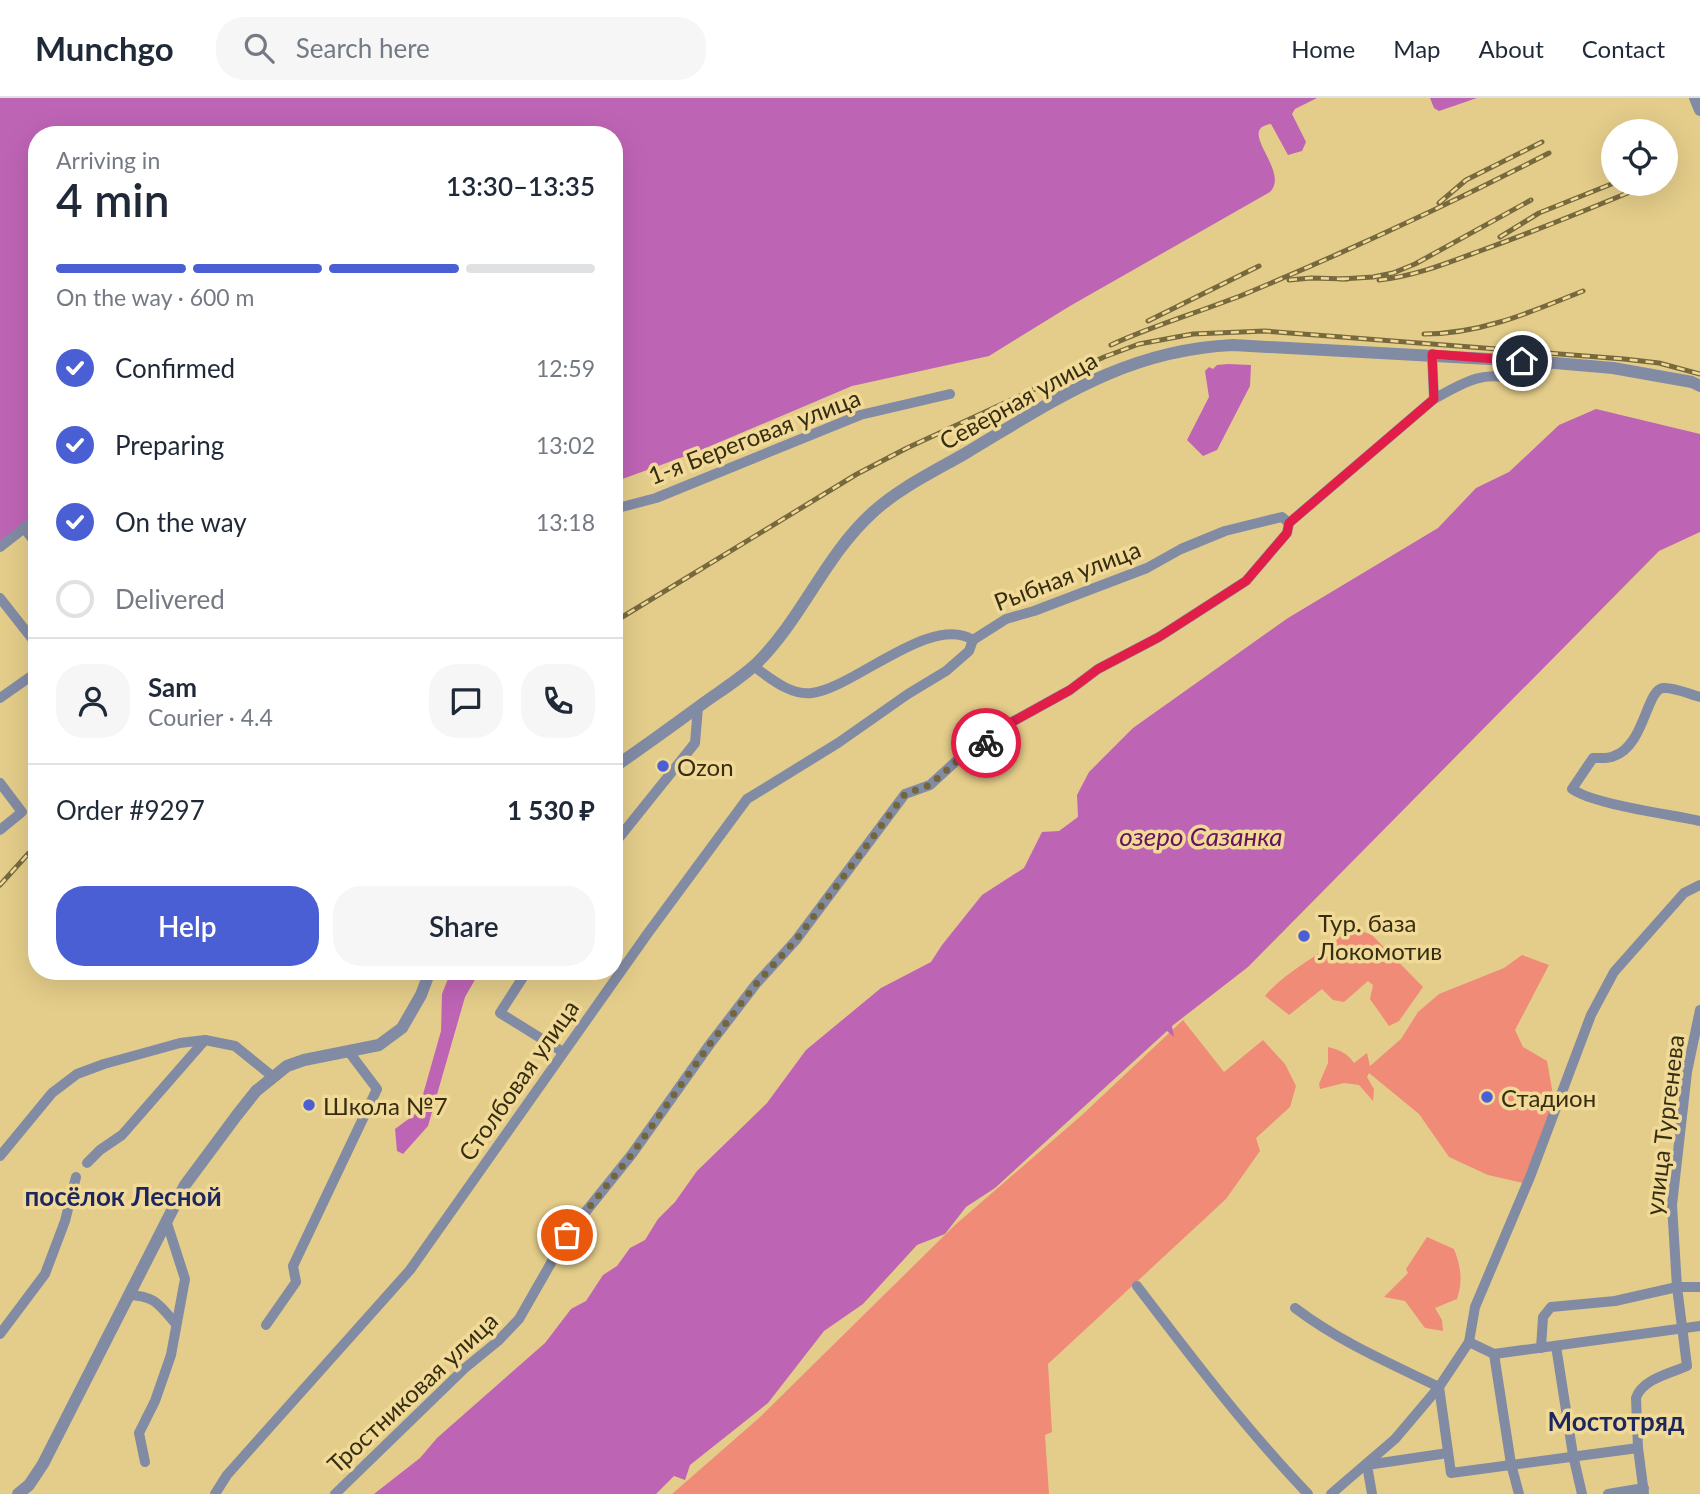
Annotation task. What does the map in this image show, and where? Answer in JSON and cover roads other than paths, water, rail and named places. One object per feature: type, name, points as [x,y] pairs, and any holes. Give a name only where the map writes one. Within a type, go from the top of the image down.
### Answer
[{"type":"street","points":[[1695,98],[1700,110]]},
{"type":"street","name":"Северная улица","points":[[753,666],[779,640],[825,568],[873,512],[906,489],[1069,391],[1124,365],[1175,351],[1223,345],[1432,354]]},
{"type":"street","points":[[1434,399],[1432,354],[1612,368],[1692,382],[1700,386]]},
{"type":"street","points":[[1289,523],[1434,399],[1466,381],[1490,375],[1516,381]]},
{"type":"street","name":"1-я Береговая улица","points":[[623,507],[656,498],[860,415],[950,394]]},
{"type":"street","name":"Рыбная улица","points":[[753,666],[794,691],[812,693],[855,676],[878,661],[925,639],[961,635],[973,640],[1006,619],[1147,568],[1181,549],[1225,531],[1282,517],[1289,523]]},
{"type":"street","name":"Тростниковая улица","points":[[335,1494],[519,1319],[567,1235],[632,1154],[710,1044],[756,984],[796,940],[905,794],[930,785],[965,754],[1004,734],[1012,722],[1070,690],[1098,669],[1159,637],[1246,581],[1287,533],[1289,523]]},
{"type":"street","points":[[0,547],[28,524]]},
{"type":"street","points":[[24,527],[28,533]]},
{"type":"street","points":[[0,598],[28,634]]},
{"type":"street","name":"Столбовая улица","points":[[623,970],[747,799],[838,743],[946,671],[969,651],[973,640]]},
{"type":"street","points":[[623,761],[753,666]]},
{"type":"street","points":[[0,698],[28,678]]},
{"type":"street","points":[[1700,697],[1665,688],[1658,690],[1653,694],[1641,730],[1630,747],[1613,757],[1593,758],[1572,789],[1579,794],[1614,804],[1700,821]]},
{"type":"street","points":[[623,833],[695,743],[698,707]]},
{"type":"street","points":[[0,783],[22,812],[0,830]]},
{"type":"street","points":[[1331,1494],[1395,1439],[1439,1387],[1469,1342],[1475,1307],[1530,1177],[1591,1015],[1614,972],[1684,892],[1700,885]]},
{"type":"street","points":[[18,1494],[29,1485],[43,1464],[185,1185],[243,1107],[272,1076],[287,1066],[379,1045],[402,1028],[427,980]]},
{"type":"street","points":[[521,980],[500,1013],[563,1052]]},
{"type":"street","name":"Столбовая улица","points":[[215,1494],[227,1475],[410,1270],[615,980]]},
{"type":"street","name":"улица Тургенева","points":[[1687,1366],[1677,1287],[1672,1205],[1687,1072],[1700,1010]]},
{"type":"street","points":[[0,1156],[52,1093],[77,1074],[180,1043],[205,1040],[235,1046],[272,1076]]},
{"type":"street","points":[[87,1163],[100,1150],[122,1136],[205,1040]]},
{"type":"street","points":[[266,1325],[296,1282],[293,1266],[377,1089],[349,1052]]},
{"type":"street","points":[[0,1334],[44,1274],[65,1222],[76,1177]]},
{"type":"street","points":[[145,1462],[138,1433],[159,1389],[171,1355],[185,1279],[166,1220]]},
{"type":"street","points":[[1138,1286],[1202,1371],[1262,1444],[1308,1494]]},
{"type":"street","points":[[1541,1348],[1543,1317],[1551,1307],[1615,1301],[1677,1287],[1700,1287]]},
{"type":"street","points":[[129,1295],[149,1297],[156,1301],[176,1324]]},
{"type":"street","points":[[1295,1308],[1354,1348],[1439,1387]]},
{"type":"street","points":[[1469,1342],[1494,1354],[1700,1326]]},
{"type":"street","points":[[1556,1346],[1573,1455],[1582,1494]]},
{"type":"street","points":[[1494,1354],[1511,1464],[1519,1494]]},
{"type":"street","points":[[1608,1494],[1644,1491],[1638,1448],[1638,1391],[1644,1385],[1687,1366],[1700,1367]]},
{"type":"street","points":[[1439,1387],[1451,1473],[1638,1448]]},
{"type":"street","points":[[1367,1465],[1448,1453]]},
{"type":"street","points":[[1367,1465],[1372,1494]]},
{"type":"water","points":[[0,98],[1317,98],[1295,109],[1292,114],[1306,142],[1302,151],[1288,155],[1271,124],[1261,127],[1260,142],[1274,173],[1275,183],[1270,192],[1070,306],[989,356],[852,386],[694,453],[623,479],[623,126],[28,126],[28,520],[0,542]]},
{"type":"water","points":[[1430,98],[1477,98],[1439,111],[1434,108]]},
{"type":"water","points":[[1217,365],[1251,365],[1250,386],[1217,450],[1203,456],[1187,440],[1209,397],[1205,371],[1209,367],[1213,369]]},
{"type":"water","name":"озеро Сазанка","points":[[1596,409],[1700,434],[1700,532],[1659,551],[1248,967],[1172,1026],[1174,1037],[1167,1031],[995,1188],[966,1207],[945,1234],[917,1245],[863,1304],[824,1331],[768,1403],[690,1465],[685,1480],[674,1476],[656,1494],[374,1494],[420,1458],[437,1438],[545,1343],[571,1309],[586,1301],[603,1275],[617,1266],[630,1248],[645,1240],[658,1219],[675,1202],[697,1171],[767,1103],[806,1050],[881,988],[931,962],[982,895],[1024,868],[1042,832],[1059,831],[1078,817],[1077,795],[1089,772],[1133,728],[1288,618],[1438,528],[1476,488],[1509,472],[1559,425]]},
{"type":"water","points":[[447,980],[475,980],[465,997],[428,1126],[403,1154],[397,1151],[395,1129],[418,1112],[441,1031],[442,994]]},
{"type":"railway","points":[[1439,203],[1466,180],[1542,142]]},
{"type":"railway","points":[[1111,345],[1245,294],[1322,261],[1549,153]]},
{"type":"railway","points":[[1500,237],[1539,213],[1601,188]]},
{"type":"railway","points":[[1379,280],[1417,273],[1453,261],[1620,196]]},
{"type":"railway","points":[[1341,279],[1393,273],[1415,264],[1531,200]]},
{"type":"railway","points":[[1148,321],[1259,266]]},
{"type":"railway","points":[[1289,280],[1348,279]]},
{"type":"railway","points":[[1424,334],[1486,326],[1583,291]]},
{"type":"railway","points":[[623,617],[857,474],[1104,357],[1139,344],[1193,334],[1265,331],[1624,359],[1659,363],[1700,374]]},
{"type":"railway","points":[[0,885],[28,854]]},
{"type":"place","name":"Ozon","points":[[663,766]]},
{"type":"place","name":"Тур. база Локомотив","points":[[1304,936]]},
{"type":"place","name":"Стадион","points":[[1487,1097]]},
{"type":"place","name":"Школа №7","points":[[309,1105]]},
{"type":"district","name":"посёлок Лесной","points":[[123,1196]]},
{"type":"district","name":"Мостотряд","points":[[1616,1421]]}]
